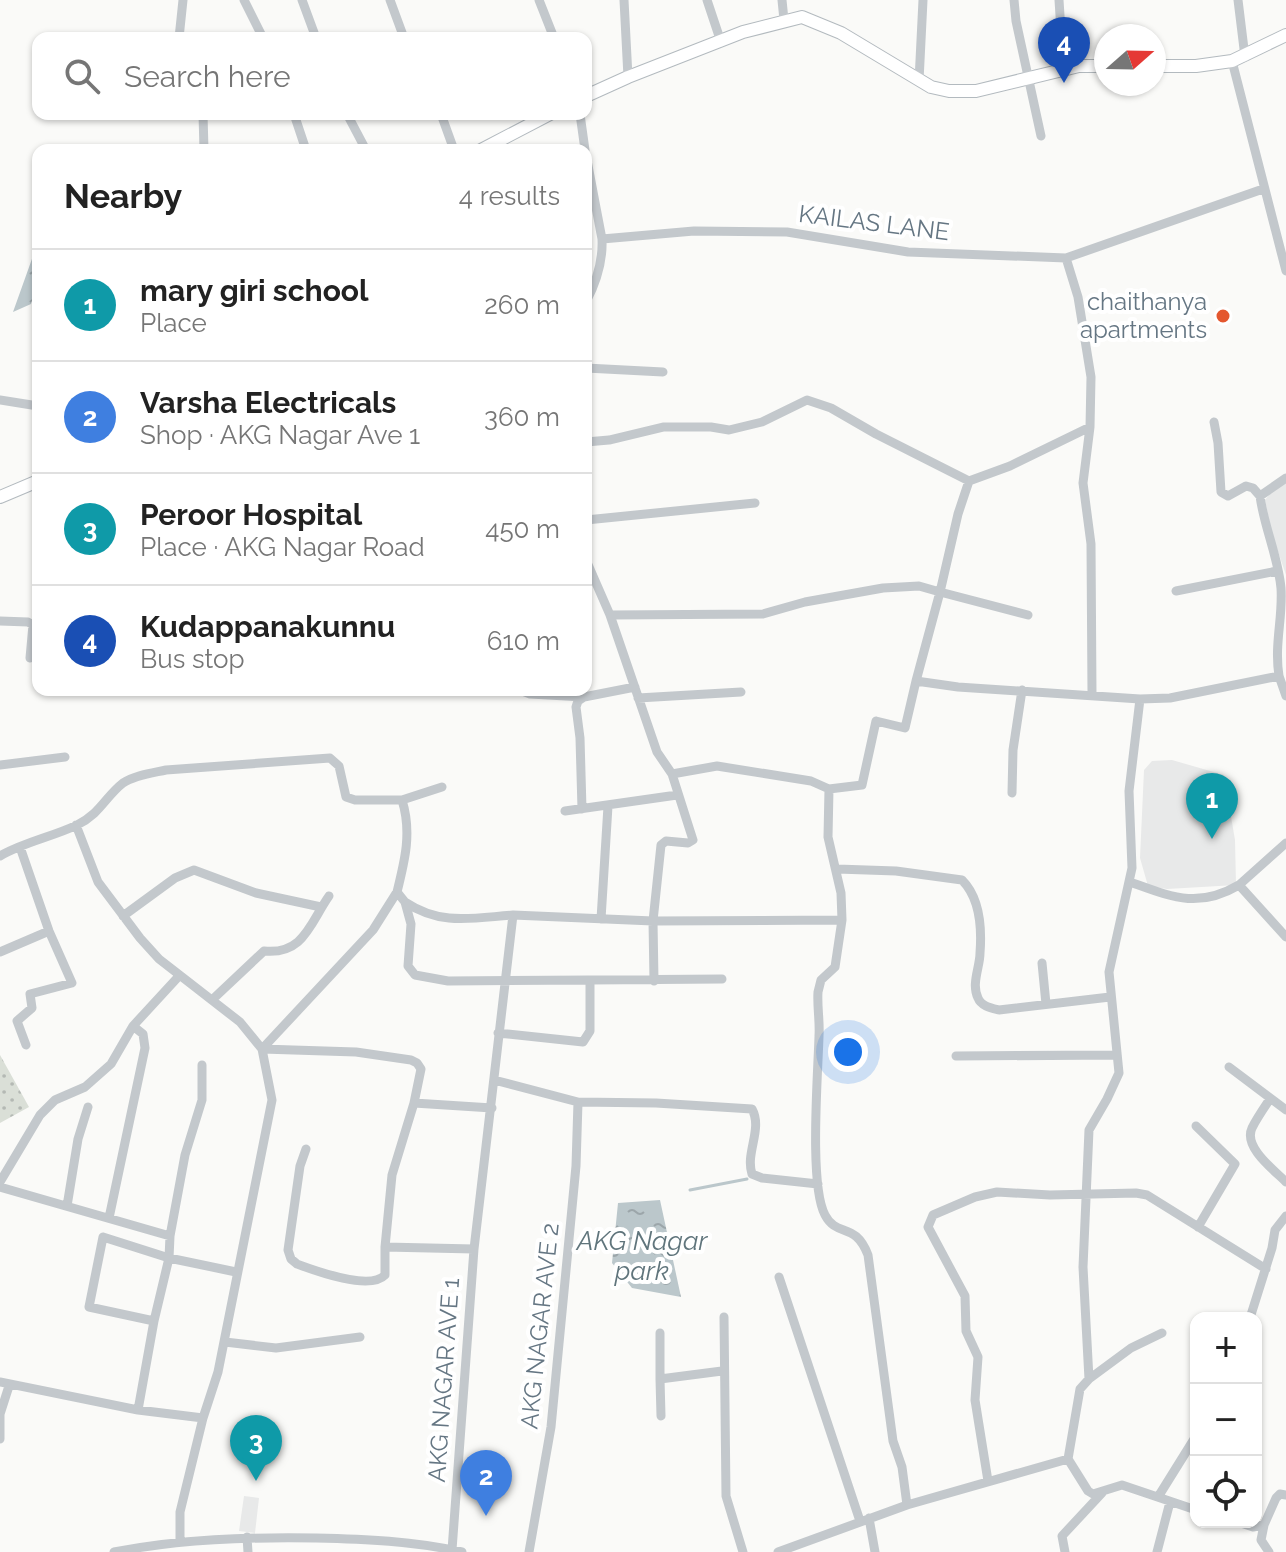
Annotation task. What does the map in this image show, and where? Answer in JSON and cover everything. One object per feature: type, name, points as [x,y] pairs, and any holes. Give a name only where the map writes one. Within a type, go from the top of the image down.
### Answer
[{"type":"main road","points":[[592,93],[743,32],[802,17],[841,33],[919,81],[949,91],[976,91],[1070,68],[1094,67]]},
{"type":"main road","points":[[1166,66],[1196,66],[1238,59],[1286,35]]},
{"type":"main road","points":[[492,144],[538,120]]},
{"type":"main road","points":[[0,497],[32,484]]},
{"type":"street","points":[[180,32],[183,0]]},
{"type":"street","points":[[244,0],[260,32]]},
{"type":"street","points":[[302,0],[314,32]]},
{"type":"street","points":[[390,0],[402,32]]},
{"type":"street","points":[[539,0],[552,32]]},
{"type":"street","points":[[624,0],[628,77]]},
{"type":"street","points":[[707,0],[721,42]]},
{"type":"street","points":[[782,0],[784,20]]},
{"type":"street","points":[[919,81],[923,0]]},
{"type":"street","points":[[1014,0],[1027,78],[1041,136]]},
{"type":"street","points":[[1059,0],[1061,31],[1070,68]]},
{"type":"street","points":[[1238,0],[1238,59],[1263,189],[1286,271]]},
{"type":"street","points":[[203,120],[204,144]]},
{"type":"street","points":[[296,120],[304,144]]},
{"type":"street","points":[[350,120],[363,144]]},
{"type":"street","points":[[444,120],[453,144]]},
{"type":"street","points":[[581,120],[585,144]]},
{"type":"street","points":[[592,185],[602,239],[602,253],[592,292]]},
{"type":"street","name":"KAILAS LANE","points":[[602,239],[694,231],[787,232],[908,252],[1066,258],[1263,189]]},
{"type":"street","points":[[1275,224],[1286,222]]},
{"type":"street","points":[[1066,258],[1089,350],[1091,377],[1090,427],[1083,483],[1091,544],[1092,695]]},
{"type":"street","points":[[592,368],[663,372]]},
{"type":"street","points":[[0,400],[32,405]]},
{"type":"street","points":[[592,441],[663,427],[729,430],[762,422],[807,400],[831,408],[969,481],[1010,466],[1090,427]]},
{"type":"street","points":[[1214,422],[1221,492],[1228,496],[1246,486],[1260,496],[1277,571],[1281,607],[1275,653],[1286,696]]},
{"type":"street","points":[[1260,496],[1286,478]]},
{"type":"street","points":[[672,774],[717,766],[811,781],[829,789],[862,785],[876,721],[905,728],[969,481]]},
{"type":"street","points":[[592,519],[755,503]]},
{"type":"street","points":[[1176,591],[1277,571]]},
{"type":"street","points":[[592,574],[610,615],[657,752],[672,774],[693,840],[688,843],[666,841],[661,845],[653,921],[654,981]]},
{"type":"street","points":[[610,615],[763,614],[805,602],[883,588],[919,586],[1028,615]]},
{"type":"street","points":[[0,621],[32,624]]},
{"type":"street","points":[[30,658],[32,636]]},
{"type":"street","points":[[916,681],[958,687],[1140,699],[1170,698],[1279,676]]},
{"type":"street","points":[[592,695],[635,687]]},
{"type":"street","points":[[1012,793],[1013,750],[1022,690]]},
{"type":"street","points":[[638,698],[741,692]]},
{"type":"street","points":[[566,696],[589,696]]},
{"type":"street","points":[[582,809],[576,707],[584,697]]},
{"type":"street","points":[[1089,1379],[1083,1267],[1089,1130],[1119,1073],[1116,1025],[1110,997],[1111,957],[1132,868],[1129,791],[1140,699]]},
{"type":"street","points":[[0,765],[65,757]]},
{"type":"street","points":[[0,856],[76,825],[98,812],[124,782],[166,770],[330,758],[339,766],[346,797],[355,800],[402,800],[442,787]]},
{"type":"street","points":[[829,789],[828,837],[837,869],[842,920],[835,967],[821,980],[818,992],[818,1184],[826,1218],[836,1227],[856,1234],[868,1255],[893,1441],[902,1467],[907,1505]]},
{"type":"street","points":[[565,811],[677,795]]},
{"type":"street","points":[[262,1049],[373,930],[397,892],[407,850],[407,825],[402,800]]},
{"type":"street","points":[[601,919],[608,806]]},
{"type":"street","points":[[76,825],[98,882],[123,916],[159,959],[240,1022],[262,1049],[272,1100],[250,1221],[236,1272],[225,1342],[180,1512],[180,1541]]},
{"type":"street","points":[[1130,882],[1194,900],[1223,894],[1239,885],[1286,843]]},
{"type":"street","points":[[20,847],[49,931],[72,983],[30,994],[32,1008],[17,1021],[26,1045]]},
{"type":"street","points":[[837,869],[896,871],[962,880],[975,896],[980,953],[975,986],[978,999],[989,1008],[999,1010],[1110,997]]},
{"type":"street","points":[[123,916],[175,878],[194,870],[256,893],[321,907]]},
{"type":"street","points":[[1239,885],[1286,937]]},
{"type":"street","points":[[397,892],[405,902],[429,916],[446,919],[513,915],[653,921],[842,920]]},
{"type":"street","points":[[213,999],[264,951],[289,949],[306,933],[329,896]]},
{"type":"street","points":[[405,902],[411,924],[408,966],[415,975],[448,981],[505,978],[722,979]]},
{"type":"street","points":[[474,1249],[513,915]]},
{"type":"street","points":[[0,952],[49,931]]},
{"type":"street","points":[[1042,963],[1046,1004]]},
{"type":"street","points":[[170,1236],[0,1184],[40,1115],[55,1100],[85,1087],[111,1064],[133,1026],[179,976]]},
{"type":"street","points":[[498,1033],[583,1042],[590,1031],[590,980]]},
{"type":"street","points":[[109,1218],[145,1048],[143,1034],[133,1026]]},
{"type":"street","points":[[262,1049],[356,1052],[411,1060],[421,1069],[392,1175],[385,1275],[378,1281],[366,1283],[297,1264],[291,1259],[288,1250],[300,1166],[306,1149]]},
{"type":"street","points":[[956,1056],[1116,1055]]},
{"type":"street","points":[[138,1410],[169,1258],[185,1155],[202,1100],[202,1065]]},
{"type":"street","points":[[1229,1067],[1286,1110]]},
{"type":"street","points":[[494,1080],[578,1102],[752,1109],[757,1120],[749,1161],[752,1174],[762,1178],[818,1184]]},
{"type":"street","points":[[1270,1099],[1251,1129],[1250,1138],[1258,1152],[1286,1182]]},
{"type":"street","name":"AKG NAGAR AVE 2","points":[[529,1552],[551,1427],[576,1166],[578,1102]]},
{"type":"street","points":[[414,1103],[492,1108]]},
{"type":"street","points":[[67,1206],[78,1139],[88,1107]]},
{"type":"street","points":[[1196,1126],[1235,1164],[1198,1227]]},
{"type":"street","points":[[988,1481],[975,1400],[978,1357],[965,1324],[965,1296],[931,1232],[929,1220],[938,1211],[997,1192],[1087,1195],[1123,1191],[1147,1195],[1266,1269]]},
{"type":"street","points":[[1252,1312],[1275,1230],[1286,1216]]},
{"type":"street","points":[[154,1321],[89,1307],[103,1237],[169,1258],[236,1272]]},
{"type":"street","name":"AKG NAGAR AVE 1","points":[[385,1247],[474,1249],[457,1551]]},
{"type":"street","points":[[779,1277],[875,1552]]},
{"type":"street","points":[[724,1317],[722,1371],[726,1496],[743,1552]]},
{"type":"street","points":[[660,1333],[661,1416]]},
{"type":"street","points":[[1162,1333],[1131,1348],[1080,1389],[1068,1459],[1093,1494],[1122,1485],[1190,1508]]},
{"type":"street","points":[[225,1342],[276,1348],[360,1337]]},
{"type":"street","points":[[660,1379],[722,1371]]},
{"type":"street","points":[[0,1439],[4,1384],[138,1410],[203,1418]]},
{"type":"street","points":[[1158,1497],[1190,1446]]},
{"type":"street","points":[[778,1552],[907,1505],[1068,1459]]},
{"type":"street","points":[[1065,1552],[1062,1536],[1102,1493]]},
{"type":"street","points":[[1269,1552],[1261,1540],[1264,1525],[1276,1498],[1286,1495]]},
{"type":"street","points":[[1157,1552],[1170,1502]]},
{"type":"street","points":[[247,1537],[248,1552]]},
{"type":"street","points":[[114,1552],[180,1541],[247,1537],[369,1539],[457,1551]]},
{"type":"shaded area","points":[[1286,482],[1286,575],[1272,534],[1265,500]]},
{"type":"shaded area","points":[[1172,760],[1224,775],[1235,840],[1236,885],[1167,889],[1148,886],[1140,858],[1144,770],[1152,761]]},
{"type":"shaded area","points":[[0,1055],[29,1107],[0,1123]]},
{"type":"shaded area","points":[[244,1496],[259,1498],[255,1533],[239,1531]]},
{"type":"water","points":[[32,259],[31,304],[13,312]]},
{"type":"water","name":"AKG Nagar park","points":[[660,1200],[681,1297],[632,1288],[612,1263],[618,1203]]},
{"type":"waterway","points":[[690,1190],[747,1179]]},
{"type":"place","name":"Kudappanakunnu","points":[[1064,83]]},
{"type":"place","name":"chaithanya apartments","points":[[1223,316]]},
{"type":"place","name":"mary giri school","points":[[1212,839]]},
{"type":"place","name":"Peroor Hospital","points":[[256,1481]]},
{"type":"place","name":"Varsha Electricals","points":[[486,1516]]}]
